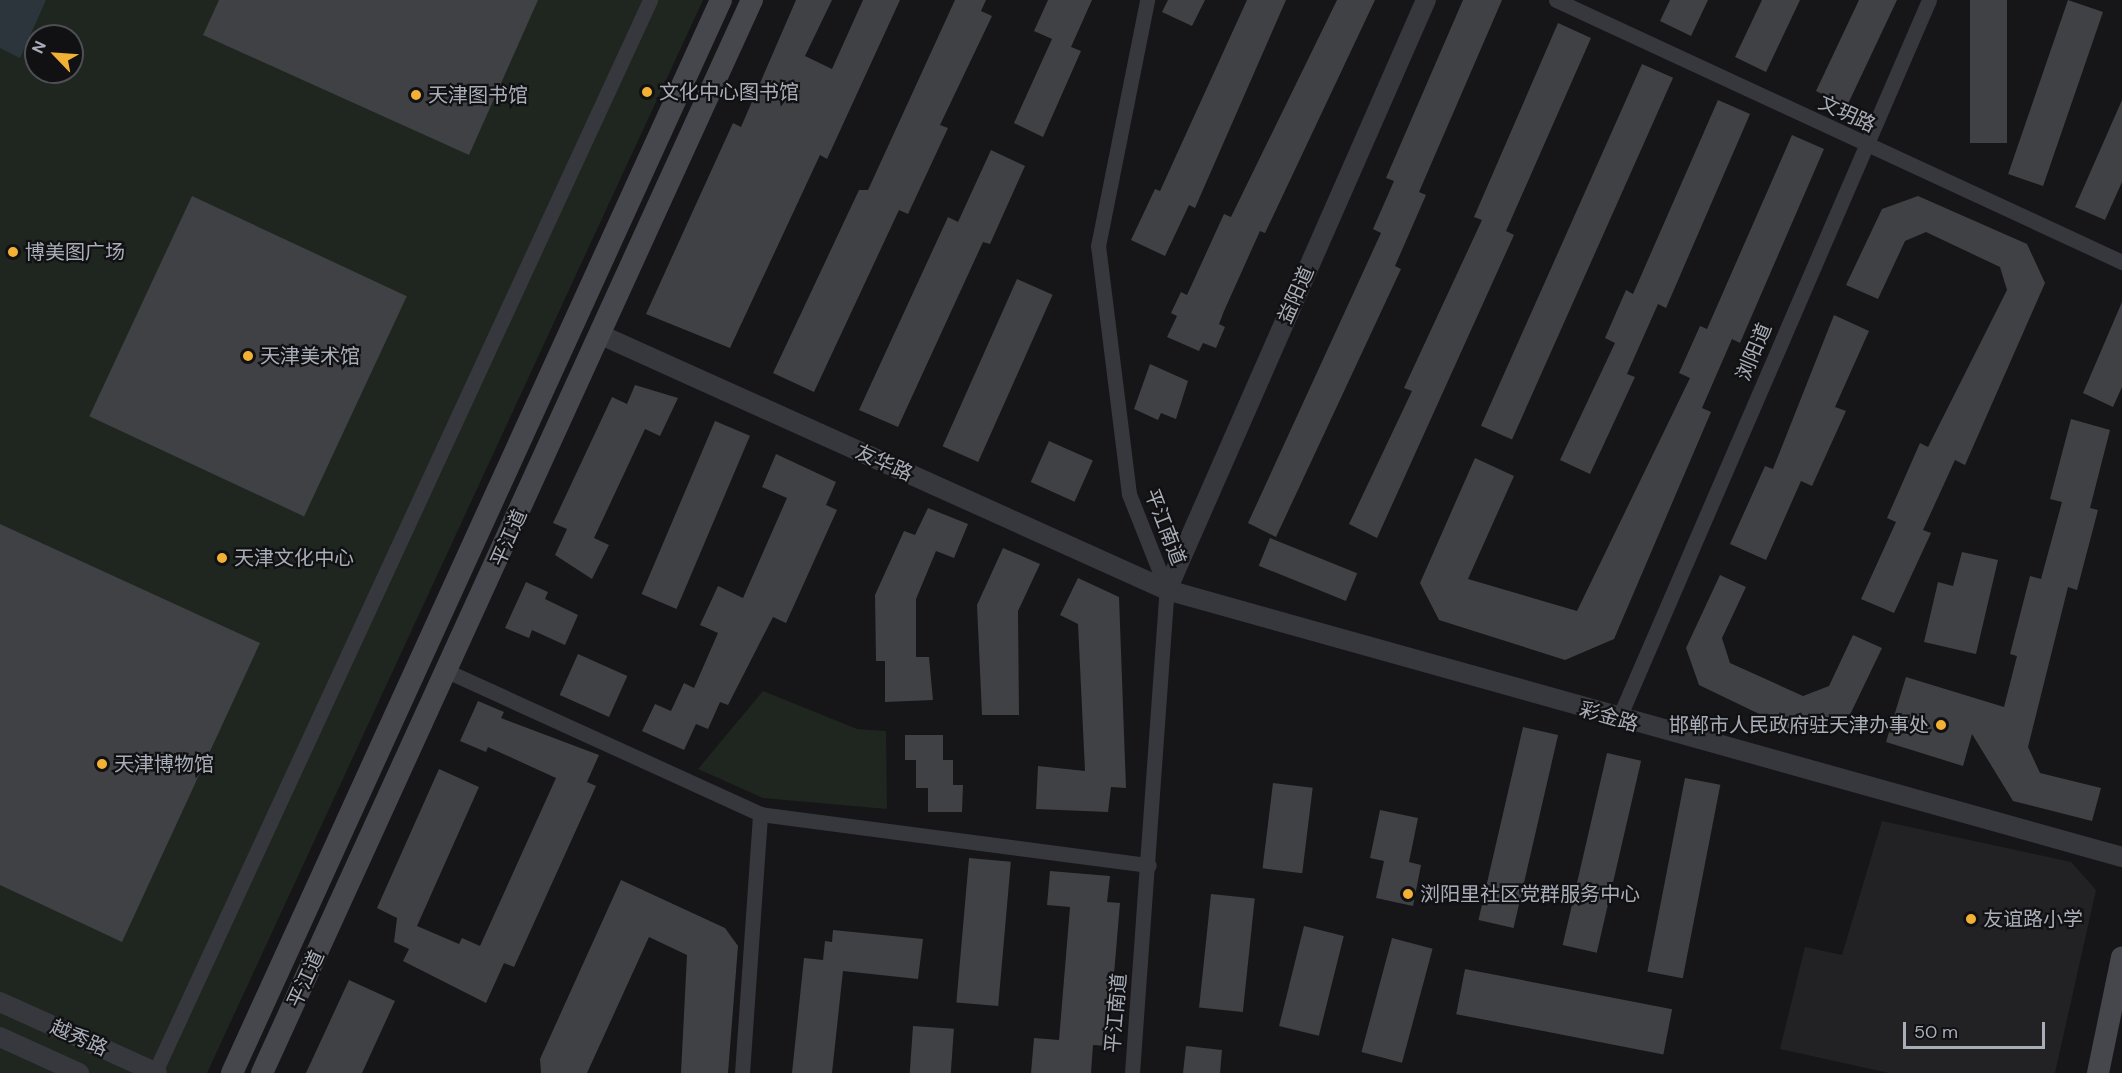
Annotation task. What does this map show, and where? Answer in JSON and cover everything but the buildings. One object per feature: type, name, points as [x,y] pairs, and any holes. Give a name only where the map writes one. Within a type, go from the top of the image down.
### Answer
[{"type":"main road","name":"平江道","points":[[232,1073],[721,0]]},
{"type":"main road","name":"平江道","points":[[262,1073],[449,672],[752,0]]},
{"type":"main road","points":[[2098,1073],[2122,957]]},
{"type":"street","points":[[156,1072],[650,0]]},
{"type":"street","name":"平江南道","points":[[1132,1073],[1149,866],[1167,590],[1129,494],[1098,246],[1147,0]]},
{"type":"street","name":"益阳道","points":[[1167,590],[1425,0]]},
{"type":"street","name":"文玥路","points":[[1556,0],[1866,147],[2122,262]]},
{"type":"street","name":"浏阳道","points":[[1618,720],[1929,0]]},
{"type":"street","name":"友华路","points":[[601,335],[1167,590]]},
{"type":"street","name":"彩金路","points":[[1167,590],[1618,720],[2122,857]]},
{"type":"street","points":[[449,672],[760,814],[1149,866]]},
{"type":"street","points":[[742,1073],[760,814]]},
{"type":"street","name":"越秀路","points":[[0,1002],[156,1072]]},
{"type":"street","name":"越秀路","points":[[0,1037],[79,1073]]},
{"type":"shaded area","name":"天津文化中心","points":[[0,0],[703,0],[207,1073],[0,1073]]},
{"type":"shaded area","points":[[0,0],[46,0],[35,24],[24,24],[24,49],[20,58],[0,48]]},
{"type":"shaded area","points":[[763,691],[857,729],[886,731],[887,809],[763,798],[698,769]]},
{"type":"shaded area","name":"友谊路小学","points":[[1882,821],[2071,862],[2096,890],[2055,1073],[1889,1073],[1780,1049],[1805,947],[1842,955]]},
{"type":"place","name":"文化中心图书馆","points":[[647,92]]},
{"type":"place","name":"天津图书馆","points":[[416,95]]},
{"type":"place","name":"博美图广场","points":[[13,252]]},
{"type":"place","name":"天津美术馆","points":[[248,356]]},
{"type":"place","name":"天津文化中心","points":[[222,558]]},
{"type":"place","name":"邯郸市人民政府驻天津办事处","points":[[1941,725]]},
{"type":"place","name":"天津博物馆","points":[[102,764]]},
{"type":"place","name":"浏阳里社区党群服务中心","points":[[1408,894]]},
{"type":"place","name":"友谊路小学","points":[[1971,919]]}]
